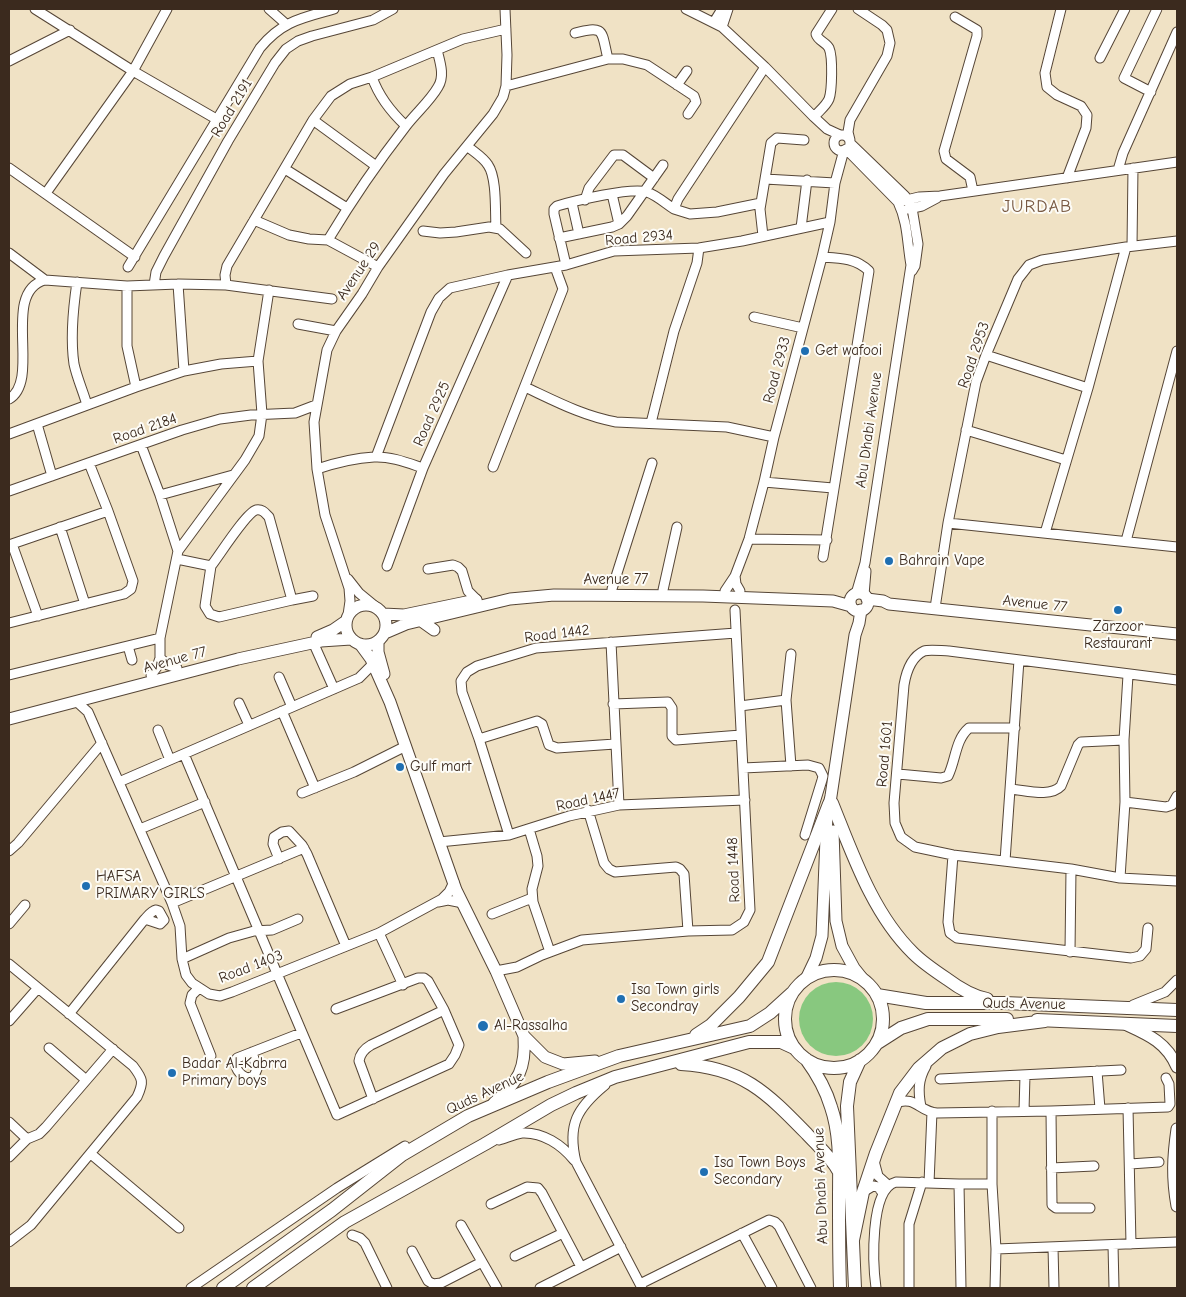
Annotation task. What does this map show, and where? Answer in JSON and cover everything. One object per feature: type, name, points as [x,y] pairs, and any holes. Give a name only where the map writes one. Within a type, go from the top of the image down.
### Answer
[{"type":"main road","points":[[831,801],[860,869],[880,909],[914,954],[962,990],[979,997],[1004,1003]]},
{"type":"main road","points":[[689,1040],[711,1025],[739,997],[768,962],[831,801]]},
{"type":"main road","points":[[834,970],[848,972],[862,978],[877,995],[882,1007],[883,1020],[876,1044],[869,1053],[850,1065],[833,1068],[816,1065],[806,1060],[794,1048],[786,1027],[785,1015],[792,993],[806,979],[819,972],[834,970]]},
{"type":"main road","name":"Quds Avenue","points":[[223,1288],[332,1210],[402,1155],[468,1116],[548,1082],[619,1056],[750,1026],[770,1013],[792,993]]},
{"type":"main road","name":"Quds Avenue","points":[[877,995],[926,1004],[1004,1003],[1177,1010]]},
{"type":"main road","name":"Quds Avenue","points":[[876,1044],[901,1028],[928,1019],[1046,1020],[1177,1026]]},
{"type":"main road","points":[[853,1240],[863,1192],[874,1160],[896,1104],[909,1080],[931,1056],[956,1040],[998,1026],[1046,1020]]},
{"type":"main road","points":[[253,1288],[345,1222],[486,1144],[551,1105],[615,1077],[749,1042],[781,1042],[794,1048]]},
{"type":"main road","name":"Abu Dhabi Avenue","points":[[806,1060],[821,1083],[832,1108],[838,1137],[840,1288]]},
{"type":"main road","name":"Abu Dhabi Avenue","points":[[855,1288],[847,1106],[850,1082],[860,1060]]},
{"type":"main road","points":[[659,1066],[678,1064],[716,1068],[752,1084],[782,1108],[830,1159],[839,1172]]},
{"type":"street","points":[[36,9],[133,71],[218,120]]},
{"type":"street","points":[[46,193],[133,71],[167,9]]},
{"type":"street","points":[[268,9],[286,24]]},
{"type":"street","points":[[128,268],[260,48],[274,33],[286,24],[334,9]]},
{"type":"street","name":"Road 2191","points":[[154,285],[156,272],[164,256],[228,140],[275,63],[286,49],[312,36],[373,20],[392,9]]},
{"type":"street","name":"Avenue 29","points":[[347,618],[350,594],[346,575],[325,515],[317,469],[314,422],[327,350],[336,331],[378,267],[444,174],[493,114],[503,97],[506,86],[505,9]]},
{"type":"street","name":"Abu Dhabi Avenue","points":[[686,9],[718,25],[764,67],[814,117],[910,204],[918,244],[915,266],[911,273]]},
{"type":"street","points":[[718,25],[722,9]]},
{"type":"street","points":[[718,25],[728,9]]},
{"type":"street","points":[[814,117],[826,105],[831,94],[830,50],[816,34],[832,9]]},
{"type":"street","points":[[843,143],[844,126],[850,120],[887,56],[890,43],[887,30],[858,9]]},
{"type":"street","points":[[1061,9],[1046,73],[1047,87],[1057,95],[1081,106],[1087,115],[1086,128],[1067,178]]},
{"type":"street","points":[[1100,58],[1126,9]]},
{"type":"street","points":[[1151,92],[1124,78],[1157,9]]},
{"type":"street","points":[[955,18],[977,30],[977,36],[944,151],[946,159],[970,177],[973,191]]},
{"type":"street","points":[[575,33],[592,28],[599,30],[608,59]]},
{"type":"street","points":[[226,285],[225,275],[227,266],[313,120],[331,96],[350,84],[372,77],[463,39],[506,29]]},
{"type":"street","points":[[9,61],[70,30]]},
{"type":"street","points":[[1118,170],[1177,32]]},
{"type":"street","points":[[328,240],[376,166],[439,87],[442,76],[437,50]]},
{"type":"street","points":[[506,86],[608,59],[630,59],[647,65],[696,99],[688,114]]},
{"type":"street","points":[[674,209],[678,199],[764,67]]},
{"type":"street","points":[[677,85],[686,71]]},
{"type":"street","points":[[372,77],[380,96],[406,126]]},
{"type":"street","points":[[313,120],[376,166]]},
{"type":"street","points":[[763,236],[760,216],[761,203],[772,141],[780,138],[804,140]]},
{"type":"street","name":"Road 2933","points":[[727,594],[749,539],[822,257],[830,222],[838,169],[836,159],[843,143]]},
{"type":"street","points":[[467,146],[485,161],[492,173],[496,228]]},
{"type":"street","points":[[585,200],[585,195],[589,188],[610,158],[616,154],[623,155],[654,178]]},
{"type":"street","points":[[838,169],[851,163],[863,161]]},
{"type":"street","name":"Abu Dhabi Avenue","points":[[806,979],[816,958],[822,936],[825,848],[854,635],[852,622],[859,602],[911,273],[908,235],[902,211],[898,202],[863,161]]},
{"type":"street","points":[[898,202],[922,206],[940,196],[1177,162]]},
{"type":"street","points":[[559,238],[619,224],[627,216],[663,165]]},
{"type":"street","points":[[9,168],[135,257]]},
{"type":"street","points":[[1045,533],[1129,246],[1133,168]]},
{"type":"street","points":[[285,169],[347,208]]},
{"type":"street","points":[[765,179],[835,182]]},
{"type":"street","points":[[801,228],[807,180]]},
{"type":"street","points":[[566,265],[554,209],[559,205],[634,191],[645,191],[674,209],[690,214],[717,212],[761,203]]},
{"type":"street","points":[[612,194],[619,224]]},
{"type":"street","points":[[572,203],[579,234]]},
{"type":"street","points":[[902,211],[910,204]]},
{"type":"street","points":[[254,220],[289,235],[328,240],[378,267]]},
{"type":"street","name":"Road 2934","points":[[376,457],[430,312],[439,298],[450,288],[508,274],[555,268],[614,251],[699,248],[830,222]]},
{"type":"street","points":[[424,231],[448,233],[489,227],[496,228],[526,253]]},
{"type":"street","name":"Road 2953","points":[[935,608],[948,522],[976,382],[1018,279],[1030,265],[1042,260],[1177,240]]},
{"type":"street","points":[[651,422],[674,331],[697,263],[699,248]]},
{"type":"street","points":[[9,253],[45,280]]},
{"type":"street","points":[[822,257],[850,259],[863,264],[870,271],[822,557]]},
{"type":"street","points":[[493,467],[563,289],[555,268]]},
{"type":"street","name":"Road 2925","points":[[387,566],[423,468],[508,274]]},
{"type":"street","points":[[9,399],[16,393],[20,380],[17,320],[21,297],[30,285],[36,282],[45,280],[127,286],[226,285],[332,299]]},
{"type":"street","points":[[77,282],[73,321],[73,353],[77,374],[88,405]]},
{"type":"street","points":[[178,284],[184,371]]},
{"type":"street","points":[[127,286],[127,346],[136,387]]},
{"type":"street","points":[[151,675],[160,658],[160,638],[178,555],[259,436],[262,414],[258,360],[269,290]]},
{"type":"street","points":[[754,317],[803,328]]},
{"type":"street","points":[[298,324],[336,331]]},
{"type":"street","points":[[986,355],[1088,388]]},
{"type":"street","points":[[1126,541],[1176,358]]},
{"type":"street","points":[[9,434],[184,371],[258,360]]},
{"type":"street","points":[[525,387],[585,415],[616,422],[651,422],[727,427],[774,437]]},
{"type":"street","name":"Road 2184","points":[[9,491],[220,419],[262,414],[295,413],[316,405]]},
{"type":"street","name":"Road 2184","points":[[295,413],[314,422]]},
{"type":"street","points":[[37,424],[52,476]]},
{"type":"street","points":[[966,430],[1066,460]]},
{"type":"street","points":[[141,445],[160,495],[178,555]]},
{"type":"street","points":[[317,469],[332,464],[376,457],[405,461],[423,468]]},
{"type":"street","points":[[9,623],[124,594],[131,589],[133,581],[89,463]]},
{"type":"street","points":[[612,589],[652,463]]},
{"type":"street","points":[[160,495],[233,475]]},
{"type":"street","points":[[764,482],[833,488]]},
{"type":"street","points":[[292,600],[269,517],[264,511],[257,510],[252,513],[228,542],[211,566],[205,606],[210,614],[219,617],[313,596]]},
{"type":"street","points":[[38,616],[10,544],[108,511]]},
{"type":"street","points":[[948,522],[1177,547]]},
{"type":"street","points":[[60,527],[85,604]]},
{"type":"street","points":[[663,590],[677,527]]},
{"type":"street","points":[[749,539],[826,540]]},
{"type":"street","points":[[178,555],[211,566]]},
{"type":"street","points":[[428,569],[453,565],[458,567],[462,571],[468,591],[477,600]]},
{"type":"street","name":"Avenue 29","points":[[346,575],[359,593],[379,610]]},
{"type":"street","points":[[735,576],[736,584],[741,594],[735,610]]},
{"type":"street","name":"Avenue 77","points":[[379,610],[404,615],[508,593],[538,590],[663,590],[727,594]]},
{"type":"street","points":[[461,602],[468,591]]},
{"type":"street","name":"Avenue 77","points":[[381,637],[400,626],[420,620],[510,599],[577,595],[727,594],[859,602],[880,607],[889,604],[935,608],[1177,634]]},
{"type":"street","name":"Road 1448","points":[[498,976],[550,952],[582,940],[732,930],[744,922],[748,916],[750,910],[735,610],[727,594]]},
{"type":"street","points":[[390,702],[378,652],[386,623],[379,610],[370,605],[357,606],[347,618],[345,628],[355,642],[368,654],[390,702],[454,882],[524,1036],[525,1054],[522,1070],[512,1088],[488,1108]]},
{"type":"street","name":"Avenue 77","points":[[9,711],[176,668],[320,636],[334,630],[347,618]]},
{"type":"street","points":[[420,620],[434,630]]},
{"type":"street","name":"Road 1442","points":[[509,835],[462,692],[461,681],[467,672],[477,666],[536,648],[736,633]]},
{"type":"street","points":[[355,642],[369,645],[381,637]]},
{"type":"street","points":[[9,675],[160,638]]},
{"type":"street","name":"Avenue 77","points":[[9,719],[238,659],[313,642],[336,639],[355,642]]},
{"type":"street","points":[[313,642],[334,688]]},
{"type":"street","points":[[611,642],[619,805]]},
{"type":"street","points":[[128,646],[132,660]]},
{"type":"street","name":"Road 1601","points":[[1177,680],[949,651],[925,651],[915,659],[906,671],[894,803],[895,823],[901,837],[915,847],[953,855],[1071,869],[1120,878],[1177,881]]},
{"type":"street","points":[[791,766],[786,700],[792,654]]},
{"type":"street","points":[[160,658],[168,665],[176,668]]},
{"type":"street","points":[[1005,861],[1019,660]]},
{"type":"street","points":[[119,782],[358,678],[373,664]]},
{"type":"street","points":[[1120,878],[1126,802],[1124,740],[1128,675]]},
{"type":"street","points":[[279,677],[292,707]]},
{"type":"street","points":[[358,678],[379,678]]},
{"type":"street","points":[[88,712],[93,698]]},
{"type":"street","points":[[740,706],[786,700]]},
{"type":"street","points":[[77,702],[88,712],[172,903],[180,926],[182,959],[186,975],[198,988],[192,995],[190,1003],[211,1056]]},
{"type":"street","points":[[613,704],[668,702],[672,708],[672,736],[676,740],[741,735]]},
{"type":"street","points":[[239,704],[249,725]]},
{"type":"street","points":[[282,711],[315,788]]},
{"type":"street","points":[[478,739],[536,721],[544,726],[551,747],[615,744]]},
{"type":"street","points":[[898,774],[940,778],[948,776],[958,743],[969,728],[1014,728]]},
{"type":"street","points":[[158,730],[170,760]]},
{"type":"street","points":[[1010,789],[1057,791],[1081,742],[1124,740]]},
{"type":"street","points":[[9,852],[102,743]]},
{"type":"street","points":[[302,793],[354,772],[406,746]]},
{"type":"street","points":[[184,754],[337,1115],[448,1064],[455,1055],[459,1045],[444,1010],[428,981],[424,978],[418,978],[336,1009]]},
{"type":"street","points":[[743,768],[814,765],[819,768],[823,776],[804,835]]},
{"type":"street","points":[[1126,802],[1166,807],[1172,805],[1177,796]]},
{"type":"street","name":"Road 1447","points":[[440,842],[509,835],[588,810],[619,805],[745,800]]},
{"type":"street","name":"Abu Dhabi Avenue","points":[[831,801],[836,921],[842,946],[862,978]]},
{"type":"street","points":[[140,829],[205,802]]},
{"type":"street","points":[[588,810],[604,863],[609,869],[615,872],[676,867],[682,871],[688,932]]},
{"type":"street","points":[[529,829],[538,866],[534,877],[532,898],[550,952]]},
{"type":"street","points":[[279,858],[273,840],[276,835],[282,832],[291,832],[304,848],[346,946]]},
{"type":"street","points":[[172,903],[304,848]]},
{"type":"street","points":[[953,855],[948,922],[950,933],[958,938],[1131,958],[1140,956],[1146,949],[1148,928]]},
{"type":"street","points":[[1070,952],[1071,869]]},
{"type":"street","name":"Road 1403","points":[[198,988],[209,994],[220,996],[379,933],[437,902],[449,892],[454,882]]},
{"type":"street","points":[[492,914],[532,898]]},
{"type":"street","name":"Road 1403","points":[[437,902],[448,900],[463,903]]},
{"type":"street","points":[[9,924],[25,905]]},
{"type":"street","points":[[69,1014],[145,919]]},
{"type":"street","points":[[182,959],[229,938],[254,931],[272,930],[298,919]]},
{"type":"street","points":[[379,933],[403,985]]},
{"type":"street","points":[[9,964],[113,1049],[133,1066],[142,1077],[142,1087],[137,1097],[31,1225],[9,1242]]},
{"type":"street","points":[[1124,1008],[1144,1002],[1166,992],[1177,980]]},
{"type":"street","points":[[9,1021],[38,988]]},
{"type":"street","points":[[373,1099],[359,1062],[364,1050],[444,1010]]},
{"type":"street","points":[[1123,1023],[1160,1042],[1168,1050],[1177,1067]]},
{"type":"street","points":[[252,1052],[301,1033]]},
{"type":"street","points":[[524,1036],[545,1057],[563,1064],[586,1063],[619,1056]]},
{"type":"street","points":[[49,1048],[85,1079]]},
{"type":"street","points":[[9,1157],[27,1139],[39,1134],[46,1127],[85,1079],[113,1049]]},
{"type":"street","points":[[921,1107],[920,1081],[931,1056]]},
{"type":"street","points":[[940,1079],[1121,1070]]},
{"type":"street","points":[[1097,1071],[1100,1108]]},
{"type":"street","points":[[1024,1111],[1025,1075]]},
{"type":"street","points":[[576,1162],[572,1145],[576,1118],[584,1104],[615,1077]]},
{"type":"street","points":[[896,1104],[910,1100],[932,1112],[1051,1111],[1168,1107],[1173,1094],[1166,1078]]},
{"type":"street","points":[[1128,1108],[1131,1244]]},
{"type":"street","points":[[992,1111],[992,1184],[996,1249],[995,1288]]},
{"type":"street","points":[[1051,1111],[1052,1205],[1056,1208],[1090,1208]]},
{"type":"street","points":[[909,1288],[909,1224],[925,1183],[932,1112]]},
{"type":"street","points":[[9,1122],[27,1139]]},
{"type":"street","points":[[191,1288],[337,1188],[398,1150],[432,1132],[446,1129]]},
{"type":"street","points":[[1177,1129],[1172,1162],[1177,1206]]},
{"type":"street","points":[[486,1144],[522,1133],[543,1137],[566,1150],[576,1162],[641,1286],[766,1221],[772,1221],[778,1224],[811,1288]]},
{"type":"street","points":[[91,1154],[179,1228]]},
{"type":"street","points":[[874,1160],[878,1176],[886,1189]]},
{"type":"street","points":[[1130,1164],[1159,1162]]},
{"type":"street","points":[[1051,1168],[1094,1166]]},
{"type":"street","points":[[876,1288],[875,1224],[879,1204],[886,1189],[896,1182],[992,1184]]},
{"type":"street","points":[[959,1184],[961,1288]]},
{"type":"street","points":[[491,1204],[527,1187],[534,1186],[542,1193],[581,1268]]},
{"type":"street","points":[[863,1192],[873,1186],[886,1189]]},
{"type":"street","points":[[460,1225],[497,1288]]},
{"type":"street","points":[[515,1256],[563,1233]]},
{"type":"street","points":[[742,1233],[772,1288]]},
{"type":"street","points":[[996,1249],[1173,1242],[1177,1234]]},
{"type":"street","points":[[352,1235],[360,1238],[367,1247],[387,1288]]},
{"type":"street","points":[[1113,1244],[1114,1288]]},
{"type":"street","points":[[540,1288],[621,1247]]},
{"type":"street","points":[[1053,1247],[1054,1288]]},
{"type":"street","points":[[412,1251],[428,1281],[433,1284],[441,1283],[482,1262]]},
{"type":"green space","points":[[836,982],[850,985],[862,993],[870,1005],[873,1019],[870,1033],[862,1045],[850,1053],[836,1056],[822,1053],[810,1045],[802,1033],[799,1019],[802,1005],[810,993],[822,985]]},
{"type":"place","name":"Get wafooi","points":[[805,351]]},
{"type":"place","name":"Bahrain Vape","points":[[889,561]]},
{"type":"place","name":"Zarzoor Restaurant","points":[[1118,610]]},
{"type":"place","name":"Gulf mart","points":[[400,767]]},
{"type":"place","name":"HAFSA PRIMARY GIRLS","points":[[86,886]]},
{"type":"place","name":"Isa Town girls Secondray","points":[[621,999]]},
{"type":"place","name":"Al-Rassalha","points":[[483,1026]]},
{"type":"place","name":"Badar Al-Kabrra Primary boys","points":[[172,1073]]},
{"type":"place","name":"Isa Town Boys Secondary","points":[[704,1172]]},
{"type":"district","name":"JURDAB","points":[[1037,207]]}]
